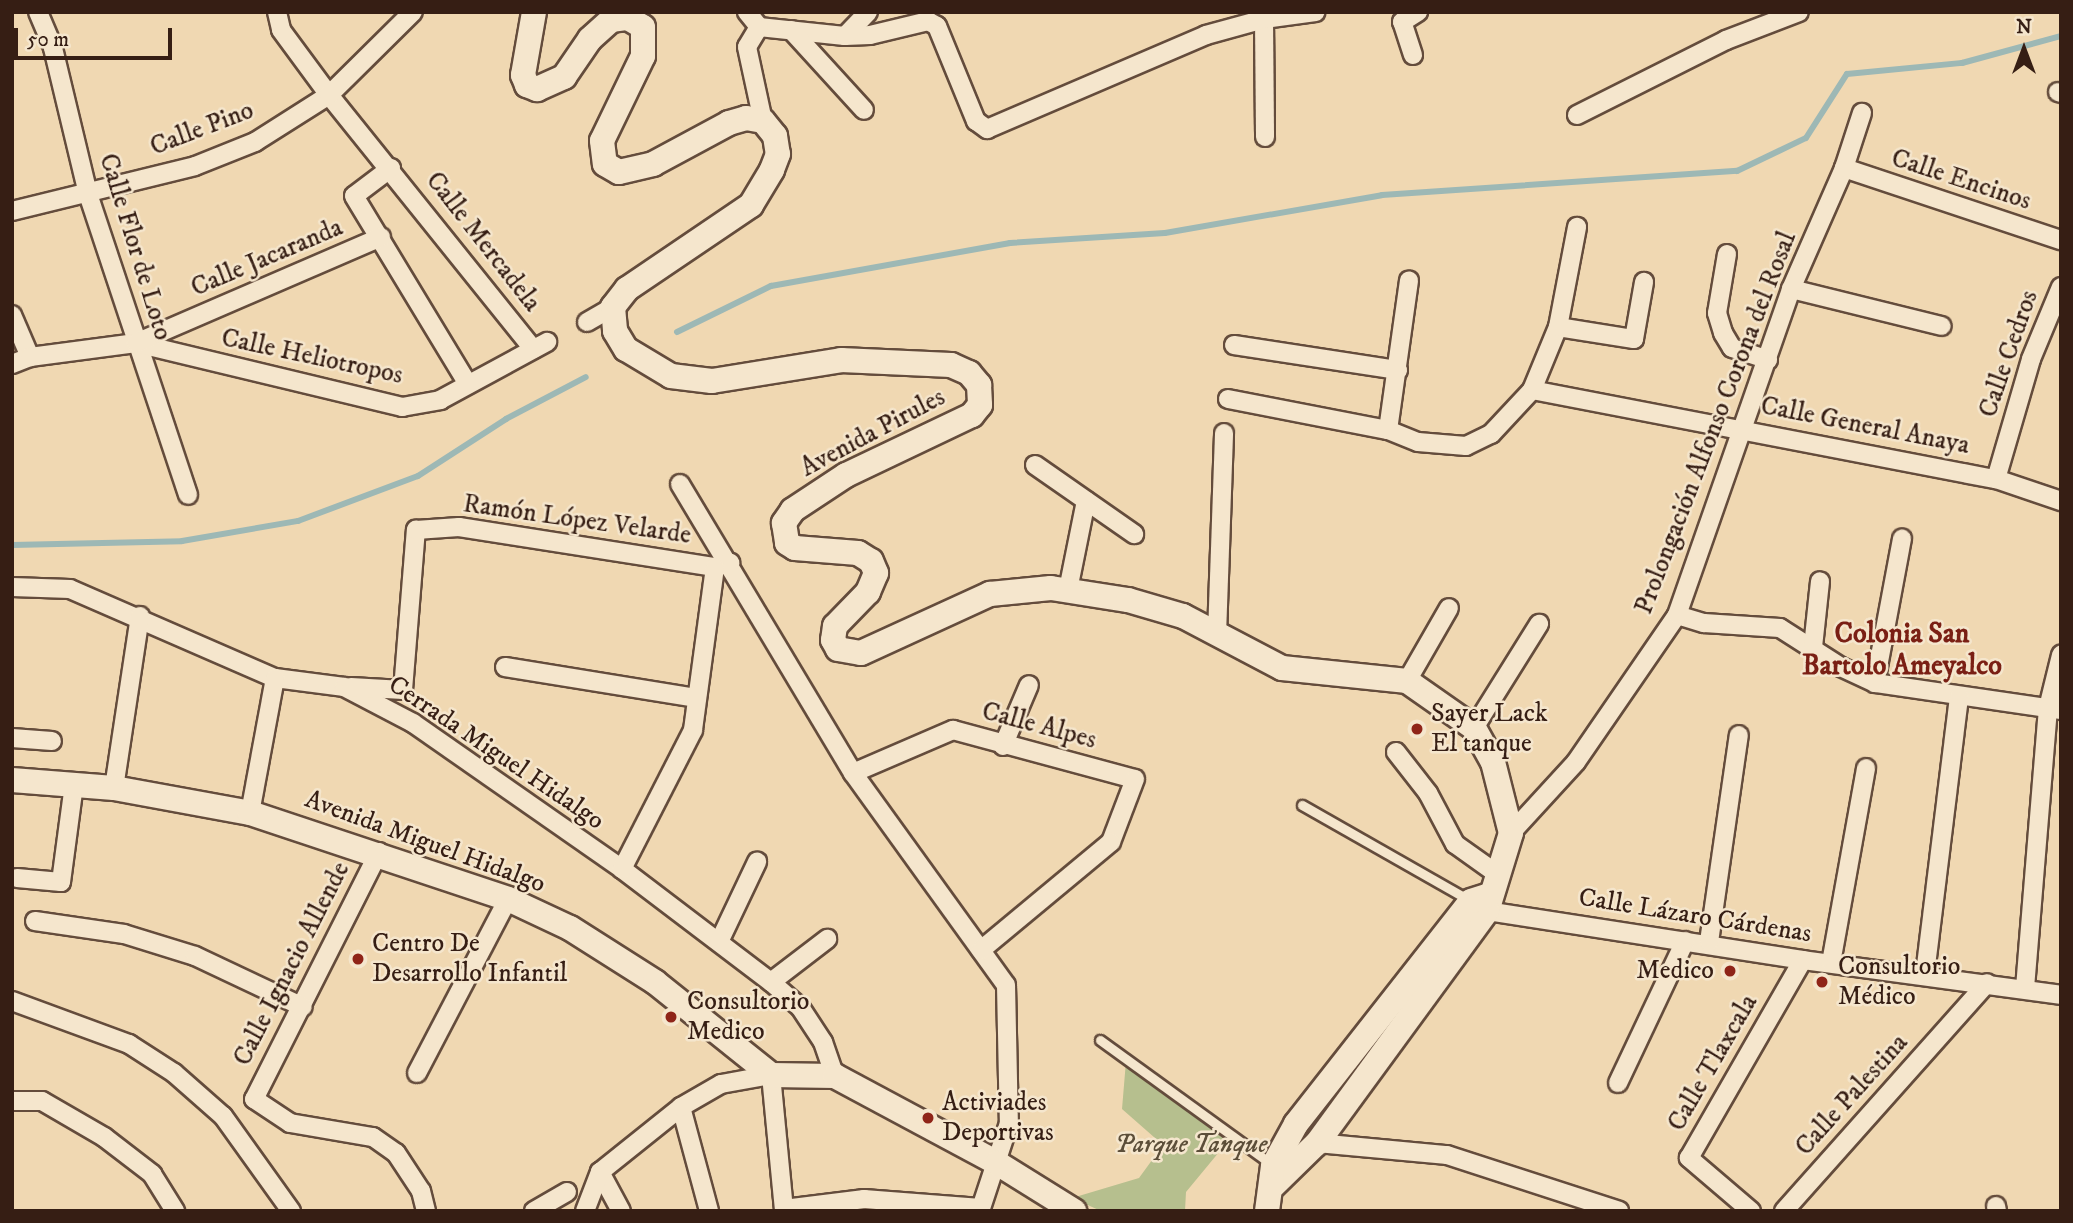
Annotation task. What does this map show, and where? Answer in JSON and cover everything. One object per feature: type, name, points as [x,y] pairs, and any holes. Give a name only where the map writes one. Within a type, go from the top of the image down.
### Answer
[{"type":"street","name":"Calle Flor de Loto","points":[[38,12],[53,48],[88,194],[188,495]]},
{"type":"street","name":"Calle Mercadela","points":[[276,12],[281,30],[329,95],[540,346]]},
{"type":"street","name":"Calle Pino","points":[[12,211],[195,166],[255,142],[329,95],[412,12]]},
{"type":"street","points":[[534,12],[523,75],[527,85],[537,89],[564,77],[590,39],[611,20],[628,18],[643,27],[643,56],[601,141],[605,164],[619,172],[653,164],[729,123],[762,121]]},
{"type":"street","points":[[747,12],[759,27],[845,36],[870,35],[928,21],[937,26],[976,121],[987,128],[1001,126],[1206,35],[1264,19],[1316,12]]},
{"type":"street","points":[[845,36],[867,12]]},
{"type":"street","points":[[1413,55],[1402,22],[1418,12]]},
{"type":"street","points":[[1577,115],[1775,15],[1799,12]]},
{"type":"street","points":[[1264,19],[1265,137]]},
{"type":"street","points":[[587,322],[613,307],[627,289],[751,205],[778,153],[775,136],[762,121],[747,47],[759,27]]},
{"type":"street","points":[[790,30],[864,110]]},
{"type":"street","name":"Prolongación Alfonso Corona del Rosal","points":[[1511,833],[1576,762],[1676,615],[1791,289],[1844,169],[1862,113]]},
{"type":"street","name":"Calle Mercadela","points":[[381,237],[355,196],[391,169]]},
{"type":"street","name":"Calle Encinos","points":[[1844,169],[2061,240]]},
{"type":"street","points":[[1228,399],[1388,430],[1418,442],[1466,446],[1491,434],[1532,390],[1558,327],[1577,226]]},
{"type":"street","points":[[381,237],[468,384]]},
{"type":"street","name":"Calle Jacaranda","points":[[12,364],[30,357],[136,343],[381,237]]},
{"type":"street","points":[[1727,254],[1717,313],[1723,332],[1732,348],[1768,360]]},
{"type":"street","points":[[1388,430],[1409,280]]},
{"type":"street","points":[[1558,327],[1634,339],[1644,282]]},
{"type":"street","name":"Calle Cedros","points":[[1996,479],[2031,359],[2061,287]]},
{"type":"street","points":[[1791,289],[1942,326]]},
{"type":"street","name":"Avenida Pirules","points":[[613,307],[615,331],[626,349],[660,370],[712,381],[841,360],[951,365],[969,373],[979,385],[980,405],[972,415],[846,475],[793,510],[784,523],[787,543],[795,548],[858,553],[871,561],[876,573],[868,592],[835,626],[833,640],[838,649],[861,653],[990,594],[1068,590],[1183,616],[1282,668],[1409,677],[1474,728],[1493,762],[1511,833]]},
{"type":"street","points":[[12,315],[30,357]]},
{"type":"street","name":"Calle Heliotropos","points":[[136,343],[402,407],[440,400],[540,346]]},
{"type":"street","points":[[1234,345],[1398,370]]},
{"type":"street","name":"Calle General Anaya","points":[[1532,390],[1742,428],[1996,479],[2061,501]]},
{"type":"street","points":[[1217,635],[1224,433]]},
{"type":"street","points":[[1035,465],[1134,534]]},
{"type":"street","points":[[680,484],[723,565],[853,773],[1006,985],[1009,1123],[981,1210],[866,1205],[784,1210],[771,1075]]},
{"type":"street","points":[[1068,590],[1086,501]]},
{"type":"street","name":"Ramón López Velarde","points":[[344,687],[403,690],[416,530],[459,527],[723,565]]},
{"type":"street","points":[[1875,683],[1902,539]]},
{"type":"street","points":[[622,869],[693,730],[696,698],[723,565]]},
{"type":"street","points":[[1813,647],[1820,581]]},
{"type":"street","name":"Cerrada Miguel Hidalgo","points":[[12,586],[70,589],[140,616],[275,678],[344,687],[413,723],[622,869],[771,982],[800,1007],[823,1042],[835,1076]]},
{"type":"street","points":[[1409,677],[1449,608]]},
{"type":"street","points":[[1676,615],[1704,623],[1780,628],[1875,683],[2055,709]]},
{"type":"street","points":[[114,788],[140,616]]},
{"type":"street","points":[[1474,728],[1539,624]]},
{"type":"street","points":[[2025,988],[2061,655]]},
{"type":"street","points":[[505,667],[696,698]]},
{"type":"street","points":[[250,813],[275,678]]},
{"type":"street","points":[[1003,746],[1029,685]]},
{"type":"street","points":[[1925,974],[1959,696]]},
{"type":"street","name":"Calle Alpes","points":[[853,773],[954,730],[1003,746],[1135,779],[1111,842],[981,950]]},
{"type":"street","points":[[1709,942],[1739,734]]},
{"type":"street","points":[[12,737],[52,741]]},
{"type":"street","points":[[1396,752],[1428,793],[1487,896]]},
{"type":"street","points":[[1831,963],[1866,768]]},
{"type":"street","name":"Avenida Miguel Hidalgo","points":[[12,780],[114,788],[250,813],[379,852],[508,898],[570,928],[655,982],[771,1075]]},
{"type":"street","points":[[17,878],[61,882],[74,784]]},
{"type":"street","points":[[1273,1176],[1317,1143],[1487,896],[1511,833]]},
{"type":"street","name":"Calle Ignacio Allende","points":[[379,852],[303,1007],[254,1099],[290,1123],[373,1137],[396,1153],[421,1191],[426,1211]]},
{"type":"street","points":[[719,942],[757,862]]},
{"type":"street","points":[[1267,1211],[1273,1176],[1296,1124],[1487,896]]},
{"type":"street","name":"Calle Lázaro Cárdenas","points":[[1487,896],[1685,941],[1709,942],[1802,960],[1925,974],[2061,995]]},
{"type":"street","points":[[418,1073],[508,898]]},
{"type":"street","points":[[35,922],[124,934],[195,956],[303,1007]]},
{"type":"street","points":[[771,982],[828,939]]},
{"type":"street","points":[[1618,1083],[1685,941]]},
{"type":"street","name":"Calle Tlaxcala","points":[[1751,1211],[1689,1158],[1802,960]]},
{"type":"street","name":"Calle Palestina","points":[[1784,1211],[1987,983]]},
{"type":"street","points":[[12,1001],[129,1044],[174,1073],[223,1116],[291,1211]]},
{"type":"street","points":[[585,1211],[600,1172],[681,1107],[721,1084],[771,1075],[835,1076],[997,1163],[1074,1211]]},
{"type":"street","points":[[12,1101],[42,1101],[104,1137],[152,1174],[174,1211]]},
{"type":"street","points":[[681,1107],[709,1211]]},
{"type":"street","points":[[1317,1143],[1447,1155],[1619,1211]]},
{"type":"street","points":[[600,1172],[621,1211]]},
{"type":"street","points":[[534,1211],[567,1192]]},
{"type":"lane","points":[[1302,805],[1487,896]]},
{"type":"lane","points":[[1100,1040],[1273,1176]]},
{"type":"green space","name":"Parque Tanque","points":[[1126,1061],[1229,1140],[1186,1192],[1185,1211],[1101,1211],[1072,1198],[1139,1178],[1163,1145],[1122,1109]]},
{"type":"waterway","points":[[677,332],[771,286],[1010,243],[1165,233],[1382,195],[1737,171],[1806,138],[1847,74],[1962,63],[2061,36]]},
{"type":"waterway","points":[[12,545],[182,541],[298,521],[418,476],[506,419],[586,377]]},
{"type":"place","name":"Sayer Lack El tanque","points":[[1417,729]]},
{"type":"place","name":"Centro De Desarrollo Infantil","points":[[358,959]]},
{"type":"place","name":"Medico","points":[[1730,971]]},
{"type":"place","name":"Consultorio Médico","points":[[1822,982]]},
{"type":"place","name":"Consultorio Medico","points":[[671,1017]]},
{"type":"place","name":"Activiades Deportivas","points":[[928,1118]]},
{"type":"district","name":"Colonia San Bartolo Ameyalco","points":[[1902,650]]}]
